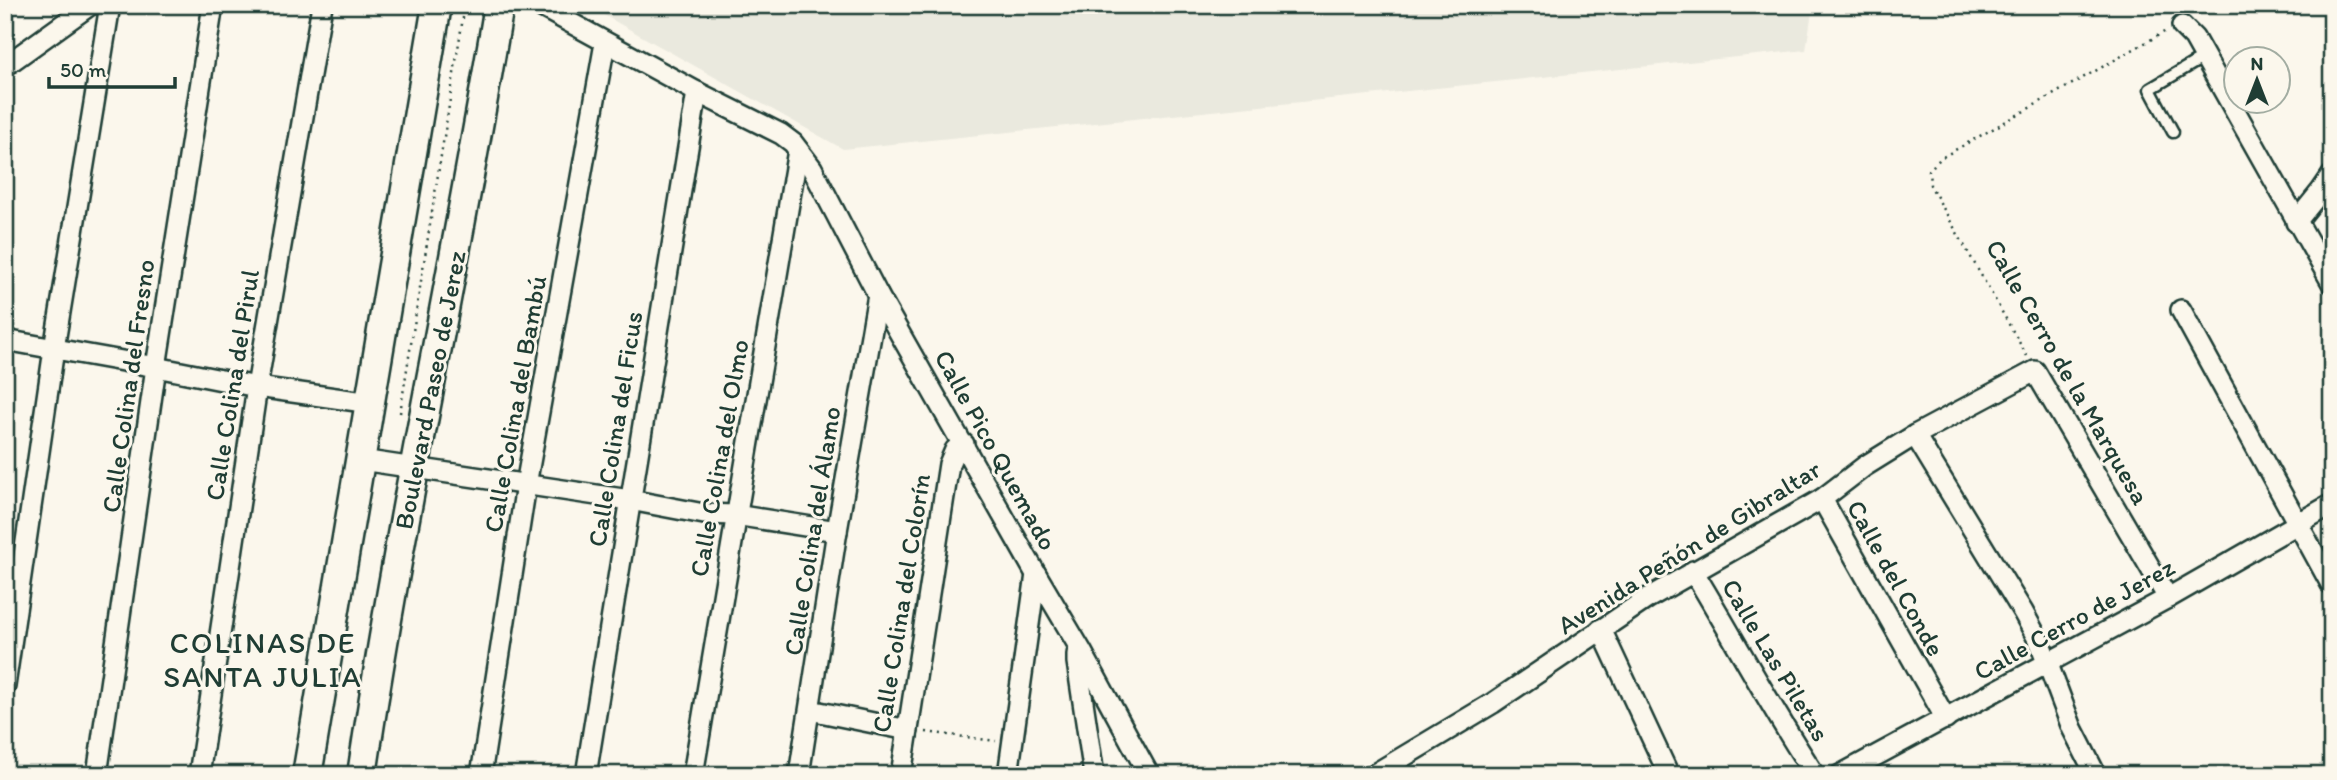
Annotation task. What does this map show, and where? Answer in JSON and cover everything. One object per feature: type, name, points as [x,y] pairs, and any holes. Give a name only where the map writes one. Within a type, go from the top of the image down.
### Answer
[{"type":"main road","name":"Boulevard Paseo de Jerez","points":[[307,775],[437,5]]},
{"type":"main road","name":"Boulevard Paseo de Jerez","points":[[362,775],[414,468],[474,154],[499,5]]},
{"type":"street","points":[[5,66],[90,5]]},
{"type":"street","points":[[5,686],[54,349],[110,5]]},
{"type":"street","name":"Calle Colina del Fresno","points":[[97,775],[156,367],[213,5]]},
{"type":"street","name":"Calle Colina del Pirul","points":[[199,775],[257,387],[322,5]]},
{"type":"street","name":"Calle Pico Quemado","points":[[538,5],[696,92],[781,134],[793,143],[812,168],[878,295],[1081,650],[1149,775]]},
{"type":"street","points":[[2182,26],[2189,32],[2204,57],[2332,283]]},
{"type":"street","name":"Calle Colina del Bambú","points":[[481,775],[526,485],[605,43]]},
{"type":"street","name":"Calle Colina del Ficus","points":[[586,775],[696,92]]},
{"type":"street","name":"Calle Colina del Olmo","points":[[693,775],[798,150]]},
{"type":"street","points":[[2296,222],[2332,175]]},
{"type":"street","name":"Calle Colina del Álamo","points":[[799,775],[836,531],[878,295]]},
{"type":"street","points":[[2181,310],[2332,586]]},
{"type":"street","points":[[5,340],[257,387],[371,403]]},
{"type":"street","name":"Avenida Peñón de Gibraltar","points":[[1373,775],[1493,703],[1601,629],[1693,571],[1822,499],[1865,466],[1915,435],[2035,371]]},
{"type":"street","name":"Calle Cerro de la Marquesa","points":[[2035,371],[2168,598]]},
{"type":"street","points":[[1915,435],[2023,612],[2096,775]]},
{"type":"street","name":"Calle Colina del Colorín","points":[[901,775],[949,464],[955,450],[964,444]]},
{"type":"street","points":[[361,460],[631,500],[704,514],[735,515],[836,531]]},
{"type":"street","name":"Calle del Conde","points":[[1822,499],[1946,719]]},
{"type":"street","name":"Calle Cerro de Jerez","points":[[1840,775],[2168,598],[2332,504]]},
{"type":"street","name":"Calle Las Piletas","points":[[1693,571],[1778,720],[1815,775]]},
{"type":"street","points":[[1009,775],[1036,575]]},
{"type":"street","points":[[1601,629],[1670,775]]},
{"type":"street","points":[[1081,650],[1077,654],[1077,662],[1094,775]]},
{"type":"street","points":[[810,710],[908,730]]},
{"type":"lane","points":[[2173,132],[2150,89],[2204,57]]},
{"type":"path","points":[[398,424],[465,5]]},
{"type":"path","name":"Calle Cerro de la Marquesa","points":[[2035,371],[1930,185],[1929,170],[1933,164],[1953,151],[2164,32],[2182,26]]},
{"type":"path","points":[[908,730],[1013,743]]},
{"type":"shaded area","points":[[586,5],[1813,5],[1806,50],[843,149]]},
{"type":"district","name":"COLINAS DE SANTA JULIA","points":[[263,659]]}]
